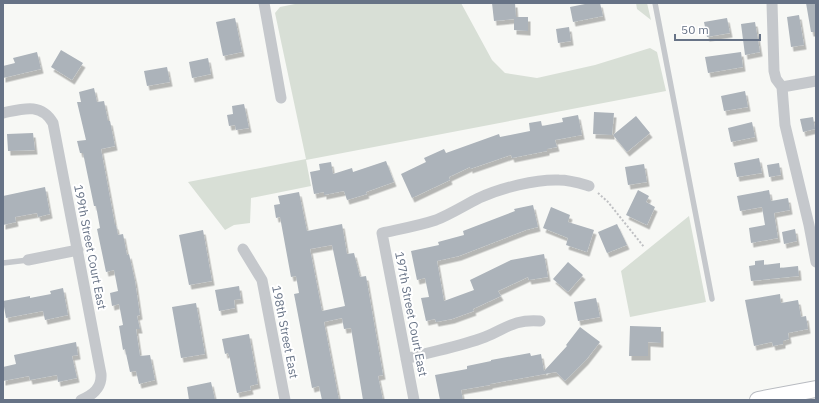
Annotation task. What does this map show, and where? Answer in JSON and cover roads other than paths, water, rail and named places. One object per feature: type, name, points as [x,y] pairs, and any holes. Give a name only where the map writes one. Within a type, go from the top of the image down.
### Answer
[{"type":"street","points":[[264,3],[281,98]]},
{"type":"street","points":[[772,3],[774,71],[776,79],[782,87],[785,125],[809,225],[816,262]]},
{"type":"street","points":[[782,87],[816,81]]},
{"type":"street","name":"199th Street Court East","points":[[3,113],[24,109],[35,109],[47,114],[53,123],[101,374],[99,387],[94,393],[81,400]]},
{"type":"street","name":"197th Street Court East","points":[[414,400],[382,233],[436,220],[481,198],[515,186],[555,180],[572,181],[589,186]]},
{"type":"street","name":"198th Street East","points":[[243,249],[262,280],[285,400]]},
{"type":"street","points":[[28,260],[78,250]]},
{"type":"street","points":[[406,359],[440,351],[484,337],[516,322],[532,320],[540,321]]},
{"type":"street","points":[[758,400],[816,389]]},
{"type":"lane","points":[[655,3],[712,299]]},
{"type":"lane","points":[[3,263],[28,260]]}]
